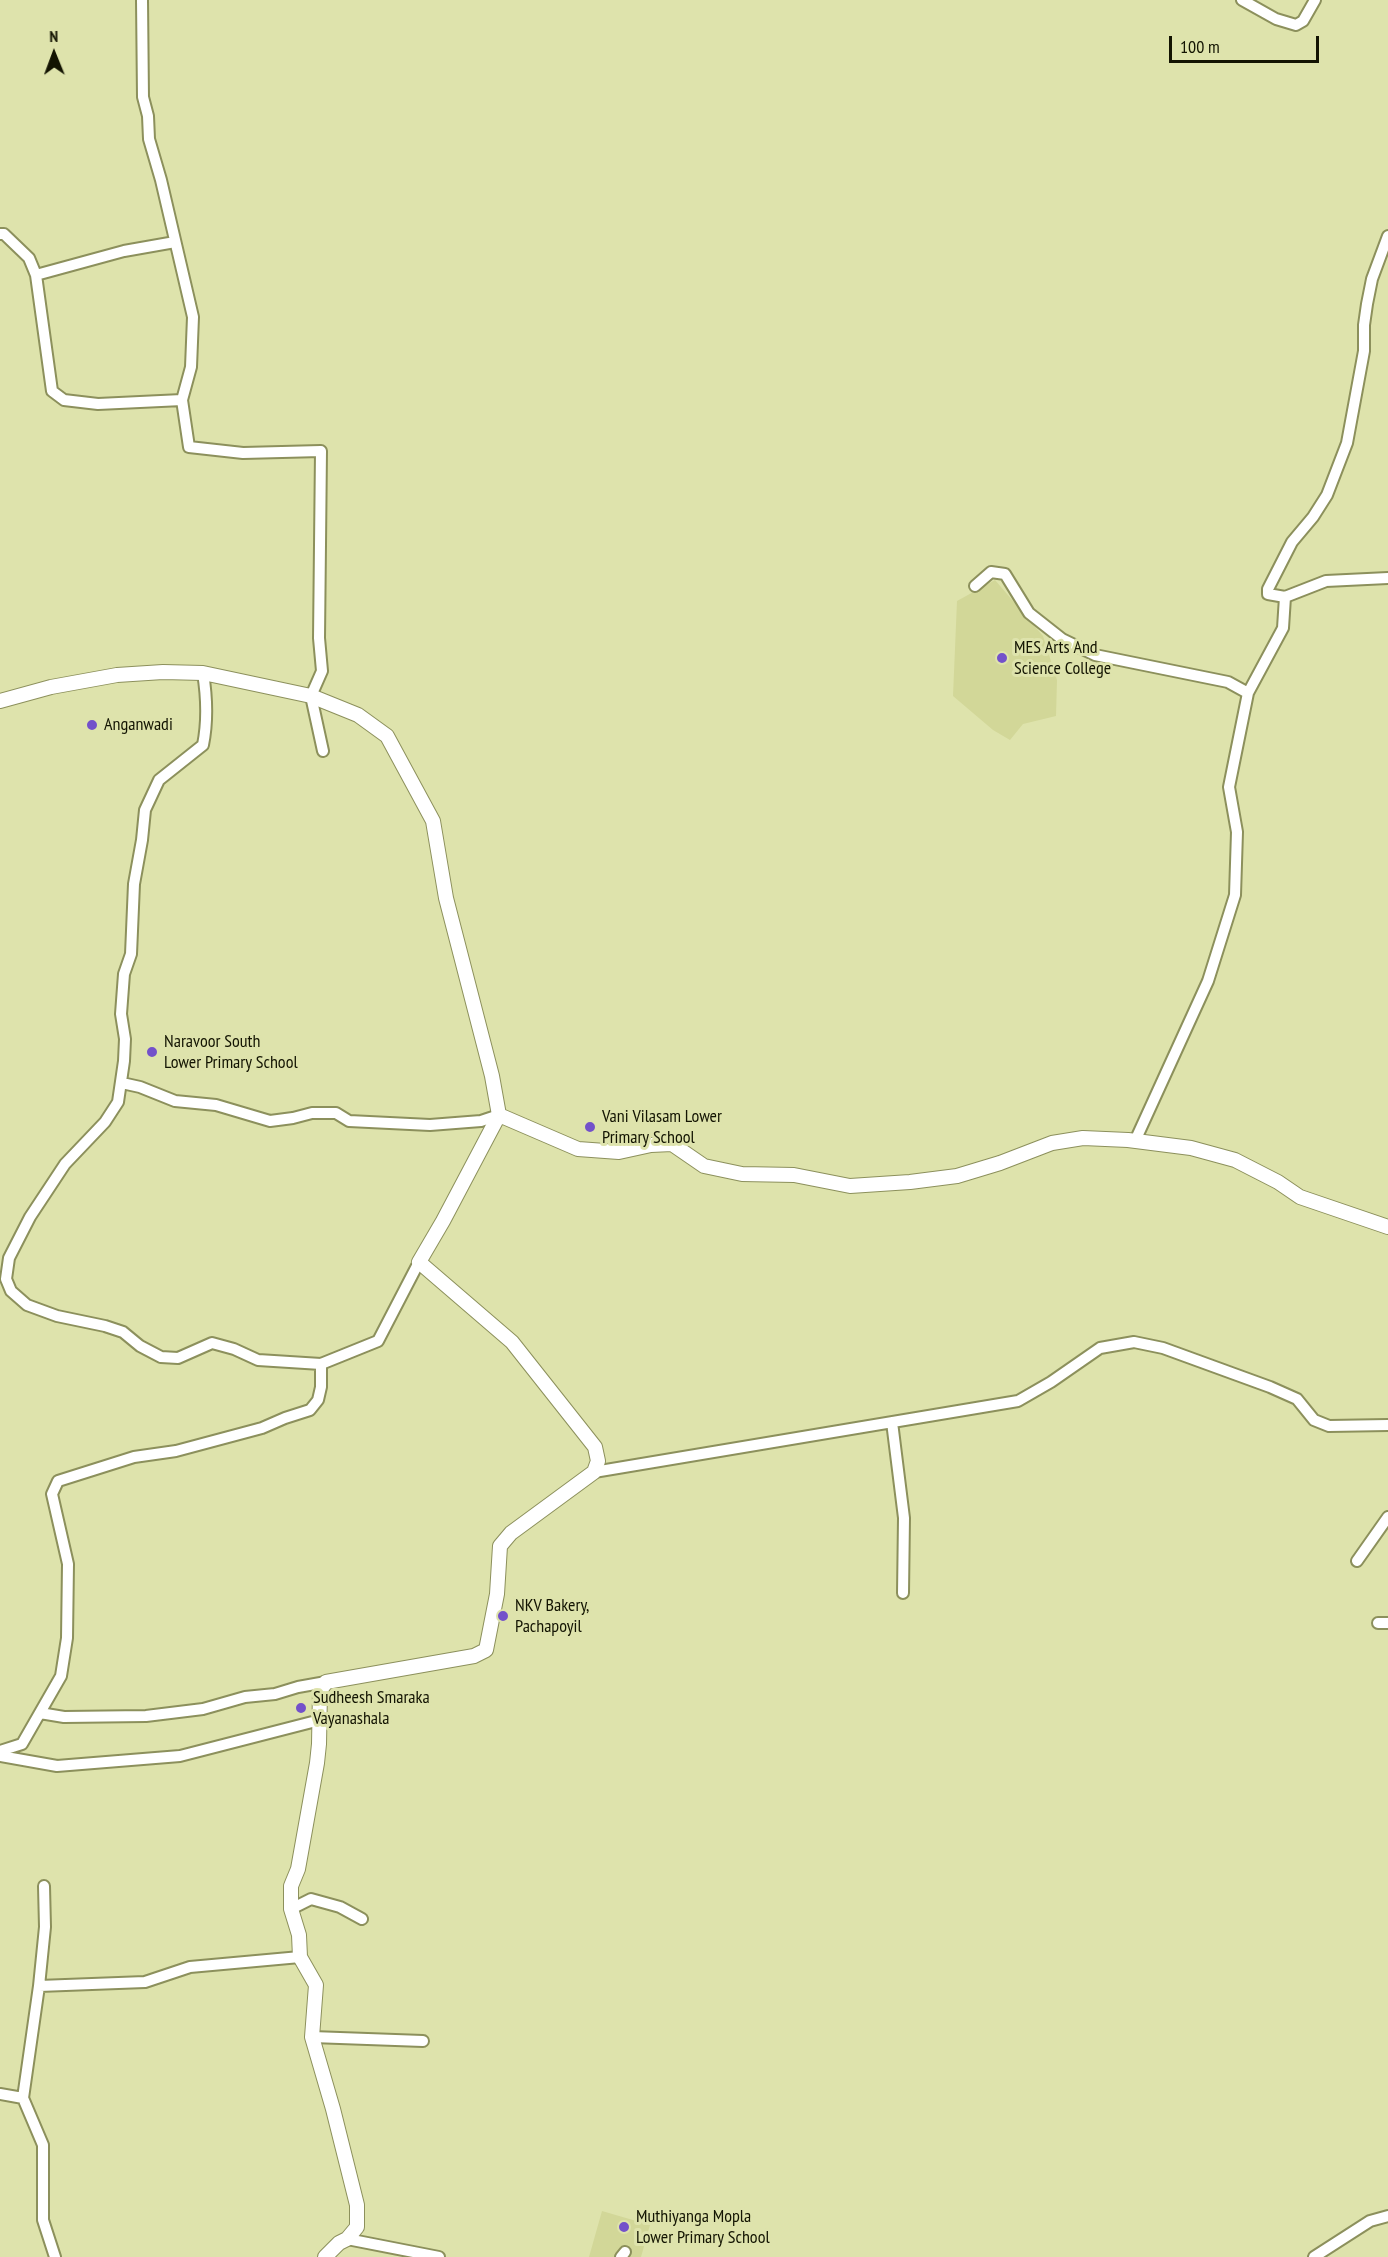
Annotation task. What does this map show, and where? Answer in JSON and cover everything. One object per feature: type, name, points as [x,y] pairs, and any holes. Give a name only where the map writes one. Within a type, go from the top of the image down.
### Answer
[{"type":"street","points":[[142,0],[143,97],[148,116],[149,139],[161,180],[193,317],[191,367],[182,400],[189,447],[243,453],[321,451],[319,638],[322,671],[311,696],[323,751]]},
{"type":"street","points":[[1242,0],[1275,19],[1296,25],[1303,21],[1315,0]]},
{"type":"street","points":[[0,234],[4,234],[28,258],[36,275],[52,391],[64,400],[98,405],[182,400]]},
{"type":"street","points":[[1388,236],[1372,279],[1367,304],[1364,351],[1347,443],[1327,495],[1313,517],[1292,542],[1268,589],[1268,594],[1285,597],[1326,581],[1388,578]]},
{"type":"street","points":[[36,275],[124,251],[175,242]]},
{"type":"street","points":[[975,586],[991,572],[1005,574],[1029,613],[1062,639],[1095,655],[1228,682],[1248,693]]},
{"type":"street","points":[[1135,1141],[1208,981],[1235,895],[1237,832],[1229,787],[1248,693],[1283,628],[1285,597]]},
{"type":"street","points":[[0,701],[51,687],[117,675],[163,672],[203,673],[311,696],[358,715],[387,736],[433,821],[446,898],[492,1076],[499,1115],[378,1341],[321,1364],[258,1360],[234,1349],[212,1343],[178,1358],[161,1357],[140,1346],[123,1332],[57,1316],[27,1305],[11,1291],[6,1279],[9,1258],[16,1241],[65,1164],[105,1122],[118,1102],[122,1083],[125,1039],[121,1014],[124,974],[131,954],[134,884],[145,810],[159,780],[204,745],[207,702],[203,673]]},
{"type":"street","points":[[122,1083],[140,1087],[175,1101],[216,1105],[270,1121],[293,1119],[312,1113],[336,1113],[349,1121],[430,1125],[481,1121],[499,1115],[578,1149],[620,1152],[651,1145],[672,1144],[704,1166],[742,1174],[794,1175],[850,1186],[957,1176],[1000,1163],[1052,1143],[1083,1138],[1135,1141],[1191,1148],[1235,1160],[1278,1182],[1300,1197],[1388,1227]]},
{"type":"street","points":[[420,1262],[512,1342],[595,1447],[598,1461],[594,1472]]},
{"type":"street","points":[[40,1713],[64,1717],[146,1716],[203,1709],[298,1687],[474,1656],[486,1650],[497,1594],[500,1546],[511,1533],[594,1472],[1018,1401],[1052,1382],[1100,1348],[1134,1342],[1163,1348],[1297,1399],[1314,1420],[1329,1426],[1388,1425]]},
{"type":"street","points":[[0,1750],[22,1744],[60,1676],[67,1638],[68,1564],[52,1494],[58,1481],[134,1457],[176,1451],[262,1428],[310,1410],[318,1400],[321,1388],[321,1364]]},
{"type":"street","points":[[892,1422],[904,1518],[903,1593]]},
{"type":"street","points":[[1357,1561],[1388,1516]]},
{"type":"street","points":[[325,2257],[339,2243],[347,2239],[357,2227],[357,2205],[312,2037],[316,1985],[300,1957],[299,1935],[291,1909],[291,1886],[298,1869],[317,1763],[320,1690],[326,1682]]},
{"type":"street","points":[[0,1756],[57,1766],[180,1756],[320,1720]]},
{"type":"street","points":[[44,1886],[45,1927],[23,2098],[43,2145],[43,2220],[55,2257]]},
{"type":"street","points":[[291,1909],[311,1899],[340,1907],[362,1919]]},
{"type":"street","points":[[39,1986],[146,1982],[190,1967],[300,1957]]},
{"type":"street","points":[[312,2037],[423,2041]]},
{"type":"street","points":[[0,2094],[23,2098]]},
{"type":"street","points":[[1314,2257],[1370,2221],[1388,2216]]},
{"type":"street","points":[[347,2239],[439,2257]]},
{"type":"shaded area","name":"MES Arts And Science College","points":[[995,580],[1043,636],[1057,680],[1056,716],[1023,724],[1010,740],[993,730],[953,696],[957,601]]},
{"type":"shaded area","name":"Muthiyanga Mopla Lower Primary School","points":[[602,2211],[650,2225],[641,2257],[589,2257]]},
{"type":"place","name":"MES Arts And Science College","points":[[1002,658]]},
{"type":"place","name":"Anganwadi","points":[[92,725]]},
{"type":"place","name":"Naravoor South Lower Primary School","points":[[152,1052]]},
{"type":"place","name":"Vani Vilasam Lower Primary School","points":[[590,1127]]},
{"type":"place","name":"NKV Bakery, Pachapoyil","points":[[503,1616]]},
{"type":"place","name":"Sudheesh Smaraka Vayanashala","points":[[301,1708]]},
{"type":"place","name":"Muthiyanga Mopla Lower Primary School","points":[[624,2227]]}]
